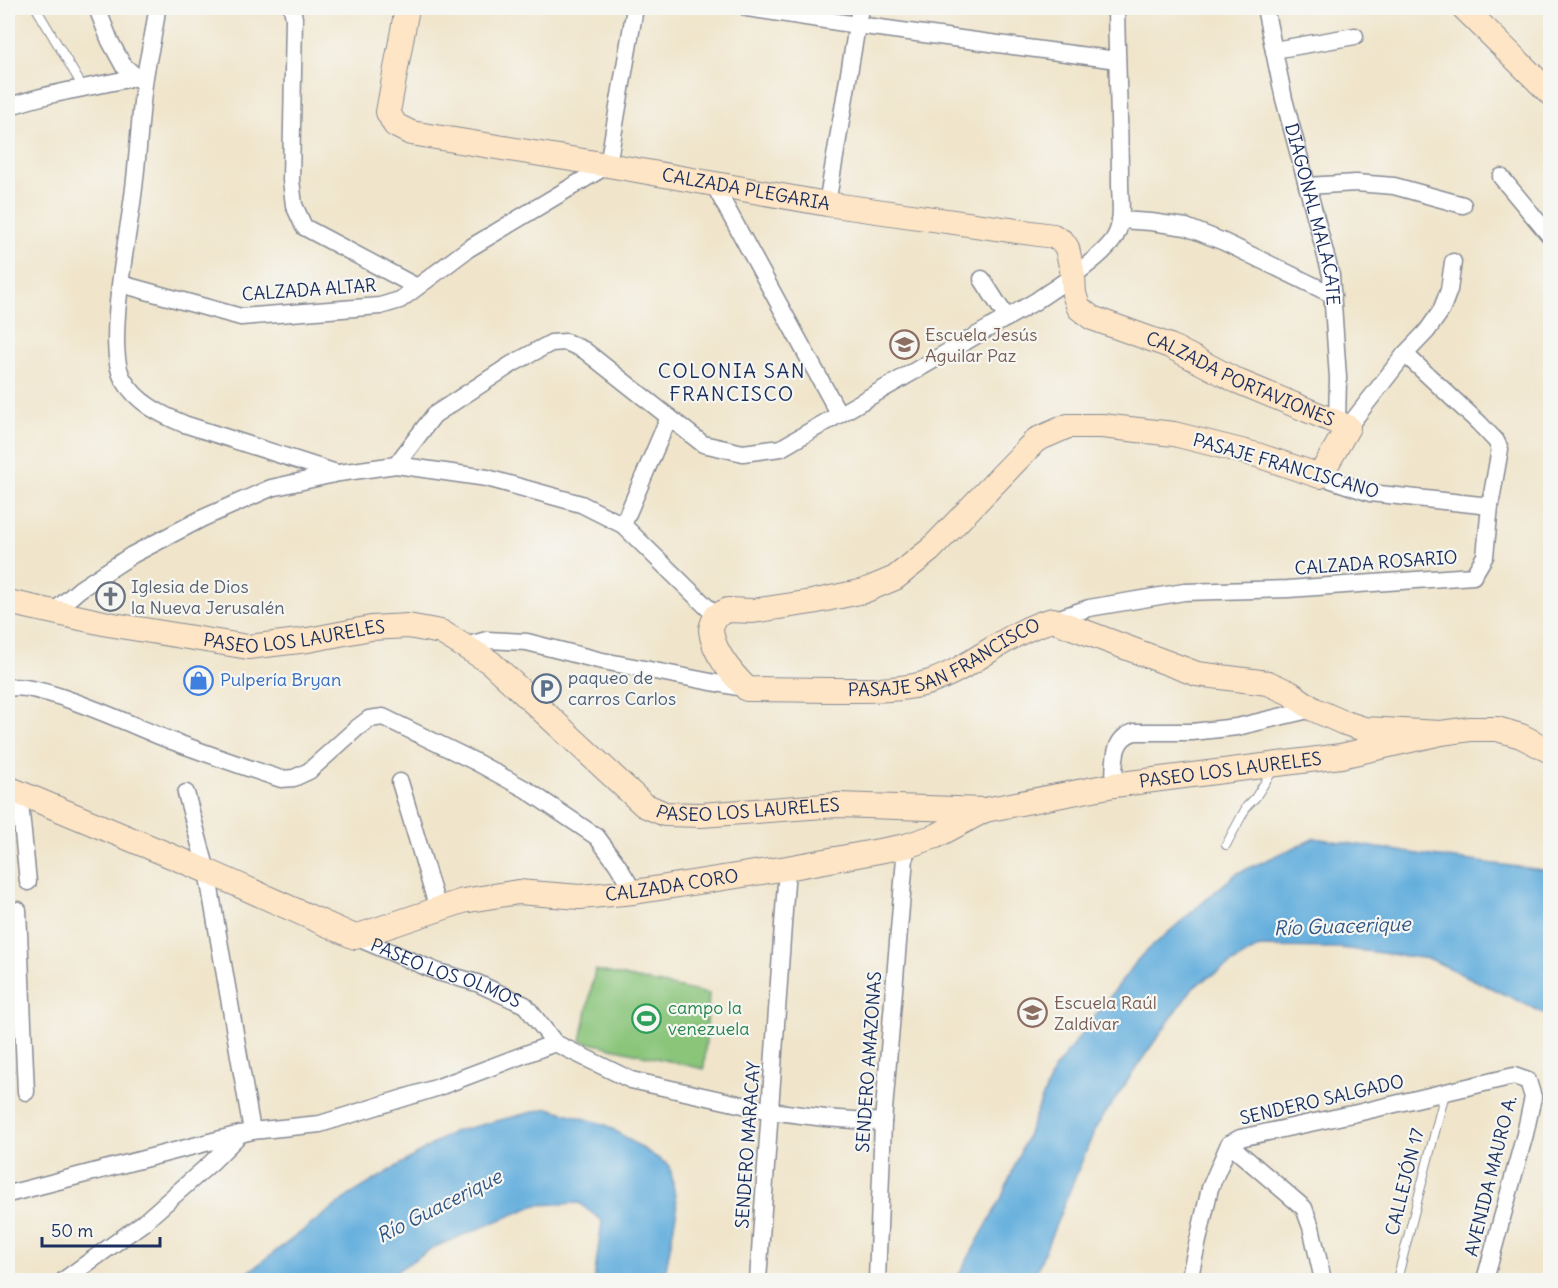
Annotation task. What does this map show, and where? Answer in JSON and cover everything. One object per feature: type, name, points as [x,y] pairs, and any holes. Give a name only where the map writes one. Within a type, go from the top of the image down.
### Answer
[{"type":"street","points":[[97,8],[110,41],[123,65],[141,81]]},
{"type":"street","points":[[157,8],[141,81],[133,200],[121,284],[115,351],[122,378],[138,399],[161,414],[184,424],[339,473]]},
{"type":"street","points":[[292,8],[294,18],[291,180],[294,205],[304,227],[417,287]]},
{"type":"street","name":"CALZADA PLEGARIA","points":[[407,8],[388,112],[395,125],[411,133],[827,204],[1053,236],[1063,242],[1067,248],[1073,275]]},
{"type":"street","points":[[608,165],[635,8]]},
{"type":"street","points":[[747,8],[1117,60]]},
{"type":"street","points":[[827,204],[860,8]]},
{"type":"street","points":[[396,465],[434,415],[512,364],[551,343],[566,342],[584,350],[703,444],[743,453],[781,448],[1007,318],[1073,275],[1116,236],[1120,220],[1116,8]]},
{"type":"street","name":"DIAGONAL MALACATE","points":[[1265,8],[1284,99],[1331,275],[1342,425],[1320,476]]},
{"type":"street","points":[[1464,8],[1551,93]]},
{"type":"street","points":[[1274,50],[1326,43],[1355,36]]},
{"type":"street","points":[[8,107],[61,91],[141,81]]},
{"type":"street","name":"CALZADA ALTAR","points":[[121,284],[241,317],[380,306],[400,300],[468,249],[608,165]]},
{"type":"street","points":[[1501,177],[1551,236]]},
{"type":"street","points":[[1307,186],[1356,183],[1394,186],[1463,205]]},
{"type":"street","points":[[714,185],[839,414]]},
{"type":"street","points":[[1120,220],[1186,227],[1224,242],[1333,295]]},
{"type":"street","name":"CALZADA PORTAVIONES","points":[[1073,275],[1074,294],[1079,308],[1092,318],[1170,346],[1237,381],[1342,425],[1441,311],[1449,290],[1452,262]]},
{"type":"street","points":[[982,279],[1007,318]]},
{"type":"street","name":"CALZADA ROSARIO","points":[[1053,620],[1089,608],[1184,592],[1288,589],[1473,576],[1485,556],[1490,506],[1500,449],[1496,441],[1479,423],[1405,354]]},
{"type":"street","points":[[623,525],[669,417]]},
{"type":"street","name":"PASAJE FRANCISCANO","points":[[716,616],[728,610],[753,611],[864,591],[895,578],[930,550],[1036,440],[1068,426],[1102,426],[1174,434],[1257,455],[1370,493],[1490,506]]},
{"type":"street","points":[[52,613],[80,589],[124,561],[203,518],[271,488],[339,473],[396,465],[487,478],[581,504],[623,525],[716,616],[711,630],[718,652],[730,671],[747,689]]},
{"type":"street","name":"PASEO LOS LAURELES","points":[[8,602],[52,613],[168,635],[248,647],[308,640],[371,628],[408,626],[441,632],[490,662],[644,805],[665,814],[701,814],[838,805],[985,810],[1114,785],[1341,756],[1441,733],[1470,729],[1497,729],[1521,736],[1551,751]]},
{"type":"street","name":"PASAJE SAN FRANCISCO","points":[[465,646],[487,640],[527,642],[598,660],[747,689],[878,690],[931,682],[957,670],[1024,631],[1053,620],[1197,674],[1268,683],[1290,693],[1313,709],[1364,729],[1441,733]]},
{"type":"street","points":[[8,688],[18,686],[74,702],[172,741],[280,779],[294,778],[309,771],[357,728],[369,720],[383,717],[457,752],[527,790],[597,837],[634,892]]},
{"type":"street","points":[[1114,785],[1116,749],[1119,740],[1127,734],[1192,732],[1237,727],[1313,709]]},
{"type":"street","points":[[400,782],[438,909]]},
{"type":"street","points":[[13,791],[27,882]]},
{"type":"street","name":"PASEO LOS OLMOS","points":[[13,791],[207,871],[438,972],[477,983],[525,1005],[555,1043],[631,1080],[770,1111],[883,1122]]},
{"type":"street","points":[[186,793],[207,871],[246,1132]]},
{"type":"street","name":"CALZADA CORO","points":[[355,937],[463,901],[518,892],[580,897],[634,892],[788,868],[906,846],[936,836],[985,810]]},
{"type":"street","name":"SENDERO AMAZONAS","points":[[877,1281],[883,1122],[906,846]]},
{"type":"street","name":"SENDERO MARACAY","points":[[758,1281],[788,868]]},
{"type":"street","points":[[18,910],[14,934],[26,1092]]},
{"type":"street","points":[[8,1194],[246,1132],[320,1124],[436,1088],[555,1043]]},
{"type":"street","name":"SENDERO SALGADO","points":[[1190,1281],[1210,1188],[1229,1144],[1240,1137],[1514,1076],[1528,1082]]},
{"type":"street","name":"AVENIDA MAURO A.","points":[[1485,1281],[1533,1097],[1528,1082]]},
{"type":"street","points":[[64,1281],[142,1223],[246,1132]]},
{"type":"street","points":[[1229,1144],[1304,1208],[1311,1227],[1323,1281]]},
{"type":"lane","points":[[8,12],[11,8]]},
{"type":"lane","points":[[36,8],[84,89]]},
{"type":"lane","points":[[1226,845],[1247,806],[1256,798],[1276,764]]},
{"type":"lane","name":"CALLEJÓN 17","points":[[1397,1281],[1445,1092]]},
{"type":"green space","name":"campo la venezuela","points":[[595,970],[709,994],[704,1069],[581,1041]]},
{"type":"water","name":"Río Guacerique","points":[[1315,838],[1543,870],[1550,875],[1550,1016],[1430,959],[1341,948],[1259,947],[1194,986],[1096,1127],[1033,1280],[956,1280],[1001,1199],[1054,1070],[1141,956],[1236,874]]},
{"type":"water","name":"Río Guacerique","points":[[548,1108],[606,1125],[670,1166],[677,1209],[664,1280],[594,1280],[602,1221],[579,1203],[536,1205],[432,1248],[383,1280],[238,1280],[350,1195],[453,1132]]},
{"type":"place","name":"Escuela Jesús Aguilar Paz","points":[[904,345]]},
{"type":"place","name":"Iglesia de Dios la Nueva Jerusalén","points":[[110,597]]},
{"type":"place","name":"Pulpería Bryan","points":[[199,680]]},
{"type":"place","name":"paqueo de carros Carlos","points":[[547,688]]},
{"type":"place","name":"Escuela Raúl Zaldívar","points":[[1033,1013]]},
{"type":"place","name":"campo la venezuela","points":[[647,1018]]},
{"type":"district","name":"COLONIA SAN FRANCISCO","points":[[732,382]]}]
